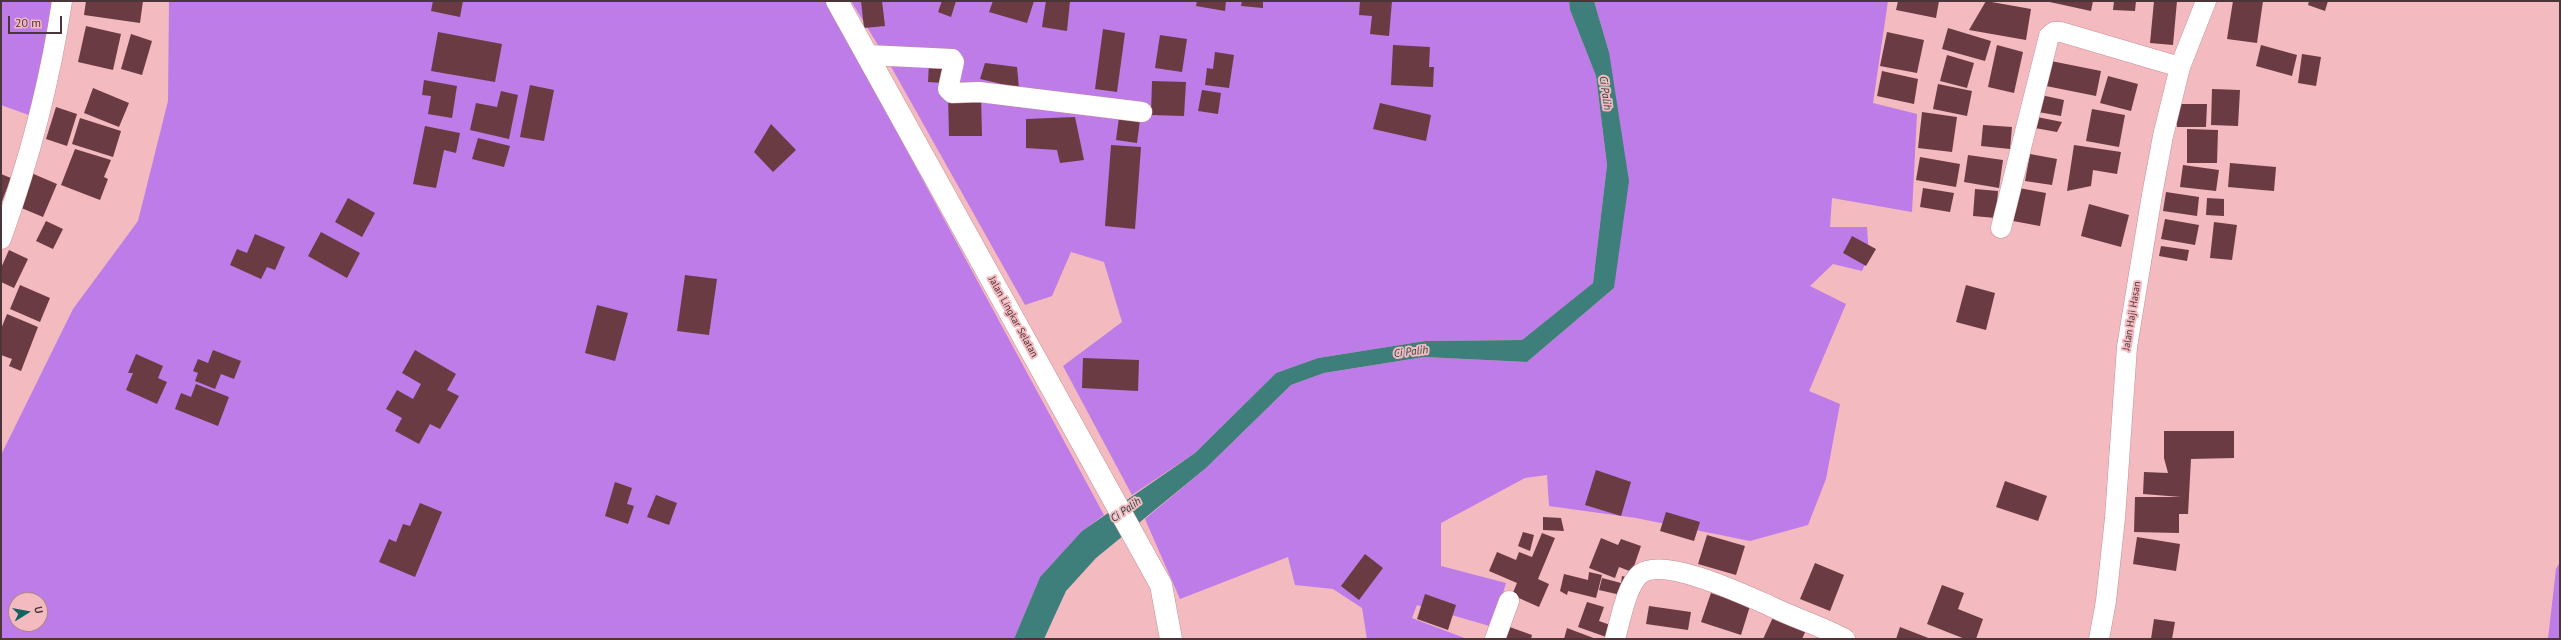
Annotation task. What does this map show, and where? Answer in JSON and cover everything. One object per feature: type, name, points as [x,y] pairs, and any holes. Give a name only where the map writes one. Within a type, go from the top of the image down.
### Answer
[{"type":"street","points":[[1,239],[36,131],[56,45],[62,1]]},
{"type":"street","name":"Jalan Lingkar Selatan","points":[[837,1],[1161,585],[1171,639]]},
{"type":"street","name":"Jalan Haji Hasan","points":[[2099,639],[2106,601],[2115,518],[2127,347],[2163,136],[2180,67],[2206,1]]},
{"type":"street","points":[[2002,228],[2049,36],[2054,32],[2061,32],[2180,67]]},
{"type":"street","points":[[868,55],[952,59],[954,62],[948,88],[952,93],[979,92],[1142,112]]},
{"type":"street","points":[[1615,639],[1632,586],[1640,574],[1650,570],[1663,569],[1706,579],[1739,591],[1845,639]]},
{"type":"street","points":[[1495,639],[1509,601]]},
{"type":"shaded area","points":[[1,1],[55,1],[40,119],[1,105]]},
{"type":"shaded area","points":[[169,1],[826,1],[1104,515],[1082,531],[1040,577],[1014,639],[1,639],[1,455],[73,309],[138,221],[168,101]]},
{"type":"shaded area","points":[[851,1],[1569,1],[1570,10],[1596,76],[1607,165],[1593,283],[1522,340],[1425,341],[1318,358],[1276,373],[1195,453],[1132,495],[1063,366],[1122,322],[1104,262],[1071,252],[1052,296],[1025,305],[889,63]]},
{"type":"shaded area","points":[[1594,1],[1888,1],[1873,103],[1917,114],[1912,212],[1832,198],[1830,227],[1867,227],[1869,256],[1862,271],[1833,264],[1810,286],[1846,304],[1809,391],[1840,404],[1826,479],[1808,525],[1750,541],[1636,518],[1549,506],[1547,475],[1525,478],[1441,523],[1441,566],[1506,583],[1493,627],[1417,605],[1412,618],[1467,639],[1367,639],[1362,608],[1333,589],[1295,585],[1288,557],[1180,599],[1145,519],[1206,468],[1291,385],[1324,373],[1424,357],[1527,362],[1614,288],[1609,52]]},
{"type":"shaded area","points":[[2560,562],[2560,639],[2548,639],[2556,569]]},
{"type":"water","name":"Ci Palih","points":[[1569,1],[1594,1],[1609,52],[1629,181],[1614,288],[1527,362],[1424,357],[1324,373],[1291,385],[1206,468],[1096,558],[1066,591],[1044,639],[1014,639],[1040,577],[1082,531],[1195,453],[1276,373],[1318,358],[1425,341],[1522,340],[1593,283],[1607,165],[1596,76],[1570,10]]},
{"type":"building","points":[[86,1],[143,1],[140,23],[84,15]]},
{"type":"building","points":[[433,1],[463,1],[460,17],[431,11]]},
{"type":"building","points":[[861,1],[882,1],[885,26],[864,28]]},
{"type":"building","points":[[942,1],[956,1],[951,17],[938,12]]},
{"type":"building","points":[[993,1],[1034,1],[1027,23],[989,12]]},
{"type":"building","points":[[1046,1],[1070,1],[1067,31],[1042,27]]},
{"type":"building","points":[[1197,1],[1226,1],[1225,11],[1196,6]]},
{"type":"building","points":[[1242,1],[1263,1],[1263,8],[1241,6]]},
{"type":"building","points":[[1360,1],[1392,1],[1389,36],[1370,34],[1372,16],[1359,15]]},
{"type":"building","points":[[1898,1],[1939,1],[1936,18],[1896,10]]},
{"type":"building","points":[[1986,1],[2031,9],[2026,40],[1969,30]]},
{"type":"building","points":[[2045,1],[2093,1],[2091,11]]},
{"type":"building","points":[[2114,1],[2136,1],[2135,11],[2113,10]]},
{"type":"building","points":[[2154,1],[2177,1],[2173,45],[2150,43]]},
{"type":"building","points":[[2233,1],[2263,1],[2257,43],[2227,39]]},
{"type":"building","points":[[2309,1],[2328,1],[2325,11],[2308,5]]},
{"type":"building","points":[[86,26],[121,34],[113,70],[78,62]]},
{"type":"building","points":[[1948,28],[1991,41],[1985,61],[1942,49]]},
{"type":"building","points":[[1103,29],[1125,33],[1117,92],[1095,89]]},
{"type":"building","points":[[438,32],[502,44],[495,82],[431,71]]},
{"type":"building","points":[[1887,32],[1924,40],[1917,73],[1880,66]]},
{"type":"building","points":[[131,34],[152,41],[142,75],[121,69]]},
{"type":"building","points":[[1160,35],[1187,39],[1182,72],[1155,68]]},
{"type":"building","points":[[1393,45],[1430,47],[1429,67],[1434,67],[1433,87],[1391,85]]},
{"type":"building","points":[[1997,45],[2023,52],[2014,93],[1988,87]]},
{"type":"building","points":[[2261,45],[2297,55],[2292,76],[2256,66]]},
{"type":"building","points":[[1215,52],[1234,55],[1229,88],[1205,85],[1207,68],[1213,69]]},
{"type":"building","points":[[2302,54],[2321,57],[2316,86],[2298,83]]},
{"type":"building","points":[[1947,55],[1974,63],[1967,88],[1940,81]]},
{"type":"building","points":[[2051,61],[2101,71],[2096,96],[2046,86]]},
{"type":"building","points":[[929,63],[945,64],[944,83],[928,82]]},
{"type":"building","points":[[985,63],[1017,67],[1019,88],[980,79]]},
{"type":"building","points":[[1882,71],[1918,79],[1914,104],[1877,96]]},
{"type":"building","points":[[2108,76],[2138,84],[2131,111],[2100,103]]},
{"type":"building","points":[[424,80],[457,86],[452,118],[428,114],[431,96],[422,95]]},
{"type":"building","points":[[1152,81],[1186,82],[1184,116],[1151,115]]},
{"type":"building","points":[[1938,84],[1972,91],[1967,116],[1933,109]]},
{"type":"building","points":[[530,85],[554,90],[544,141],[520,137]]},
{"type":"building","points":[[93,88],[129,103],[119,127],[84,113]]},
{"type":"building","points":[[2212,89],[2240,90],[2238,126],[2211,125]]},
{"type":"building","points":[[1202,90],[1221,93],[1218,114],[1198,111]]},
{"type":"building","points":[[501,91],[518,95],[509,139],[470,130],[476,103],[497,107]]},
{"type":"building","points":[[948,95],[981,95],[982,136],[949,136]]},
{"type":"building","points":[[2041,95],[2064,100],[2061,116],[2038,112]]},
{"type":"building","points":[[1380,103],[1431,115],[1426,141],[1373,129]]},
{"type":"building","points":[[2177,104],[2207,104],[2206,127],[2177,127]]},
{"type":"building","points":[[56,107],[77,114],[67,146],[46,139]]},
{"type":"building","points":[[2092,109],[2125,115],[2119,147],[2086,141]]},
{"type":"building","points":[[1922,112],[1957,117],[1952,152],[1918,148]]},
{"type":"building","points":[[1075,117],[1084,160],[1060,163],[1057,150],[1026,148],[1026,119]]},
{"type":"building","points":[[1119,117],[1140,120],[1137,143],[1116,140]]},
{"type":"building","points":[[2037,117],[2062,122],[2057,132],[2035,128]]},
{"type":"building","points":[[80,118],[121,131],[113,157],[72,144]]},
{"type":"building","points":[[771,124],[796,150],[773,172],[754,152]]},
{"type":"building","points":[[1983,125],[2012,127],[2010,149],[1981,146]]},
{"type":"building","points":[[425,126],[460,133],[456,153],[444,150],[436,188],[413,184]]},
{"type":"building","points":[[2187,129],[2218,130],[2217,163],[2187,163]]},
{"type":"building","points":[[478,138],[510,146],[504,167],[472,159]]},
{"type":"building","points":[[1111,145],[1141,147],[1135,229],[1105,226]]},
{"type":"building","points":[[2074,145],[2121,152],[2117,174],[2093,170],[2091,186],[2067,191]]},
{"type":"building","points":[[75,149],[111,160],[104,177],[108,179],[100,200],[61,185]]},
{"type":"building","points":[[2030,154],[2057,159],[2052,185],[2025,181]]},
{"type":"building","points":[[1968,155],[2003,160],[1999,188],[1964,182]]},
{"type":"building","points":[[1920,157],[1960,164],[1956,187],[1916,180]]},
{"type":"building","points":[[2230,163],[2276,167],[2274,191],[2228,187]]},
{"type":"building","points":[[2183,165],[2219,170],[2216,191],[2180,187]]},
{"type":"building","points":[[29,172],[57,184],[43,217],[19,207]]},
{"type":"building","points":[[1,174],[11,178],[1,204]]},
{"type":"building","points":[[1923,188],[1954,193],[1950,212],[1920,207]]},
{"type":"building","points":[[2019,188],[2046,193],[2040,226],[2013,221]]},
{"type":"building","points":[[1975,189],[1998,191],[1996,218],[1973,216]]},
{"type":"building","points":[[2166,192],[2199,197],[2197,216],[2163,211]]},
{"type":"building","points":[[348,198],[375,213],[362,237],[335,222]]},
{"type":"building","points":[[2207,198],[2224,199],[2224,216],[2206,215]]},
{"type":"building","points":[[2089,204],[2129,215],[2121,247],[2081,236]]},
{"type":"building","points":[[2165,219],[2199,225],[2195,245],[2161,239]]},
{"type":"building","points":[[46,221],[63,229],[53,249],[36,241]]},
{"type":"building","points":[[2214,222],[2237,225],[2232,260],[2210,258]]},
{"type":"building","points":[[321,232],[360,253],[347,278],[308,256]]},
{"type":"building","points":[[255,234],[285,247],[275,270],[267,267],[261,279],[230,265],[237,249],[247,253]]},
{"type":"building","points":[[1852,236],[1876,249],[1866,266],[1843,253]]},
{"type":"building","points":[[2161,246],[2189,250],[2187,261],[2159,256]]},
{"type":"building","points":[[9,250],[28,259],[14,288],[1,282],[1,268]]},
{"type":"building","points":[[685,275],[717,279],[709,335],[677,331]]},
{"type":"building","points":[[20,285],[50,298],[40,322],[10,309]]},
{"type":"building","points":[[1966,285],[1995,293],[1986,330],[1956,322]]},
{"type":"building","points":[[597,305],[628,313],[615,361],[585,353]]},
{"type":"building","points":[[7,314],[38,327],[21,371],[9,366],[12,359],[1,355],[1,329]]},
{"type":"building","points":[[213,350],[241,361],[234,379],[221,374],[215,389],[195,381],[198,373],[193,371],[198,359],[208,363]]},
{"type":"building","points":[[415,350],[456,374],[447,390],[459,396],[440,429],[430,424],[419,444],[395,431],[402,418],[386,409],[397,390],[413,399],[421,384],[402,373]]},
{"type":"building","points":[[136,354],[163,366],[158,378],[167,382],[157,404],[126,390],[133,373],[128,373]]},
{"type":"building","points":[[1083,358],[1139,360],[1138,391],[1082,388]]},
{"type":"building","points":[[196,384],[229,397],[218,426],[175,409],[181,393],[191,397]]},
{"type":"building","points":[[2164,431],[2234,431],[2234,458],[2191,459],[2188,514],[2179,514],[2179,533],[2134,532],[2135,497],[2181,497],[2143,494],[2144,472],[2168,473],[2164,458]]},
{"type":"building","points":[[1596,470],[1631,482],[1621,516],[1585,505]]},
{"type":"building","points":[[2005,481],[2047,496],[2038,521],[1996,507]]},
{"type":"building","points":[[615,482],[632,488],[627,504],[634,506],[628,524],[605,516]]},
{"type":"building","points":[[656,495],[677,503],[669,525],[647,517]]},
{"type":"building","points":[[420,503],[442,512],[415,577],[379,562],[389,539],[396,542],[403,524],[410,526]]},
{"type":"building","points":[[1666,512],[1700,522],[1694,541],[1660,531]]},
{"type":"building","points":[[1543,517],[1561,518],[1564,531],[1543,530]]},
{"type":"building","points":[[1523,532],[1534,535],[1530,551],[1518,546]]},
{"type":"building","points":[[1542,533],[1555,538],[1538,579],[1549,584],[1539,607],[1512,595],[1517,583],[1489,571],[1497,552],[1516,560],[1519,552],[1532,557]]},
{"type":"building","points":[[1707,535],[1745,546],[1736,575],[1698,564]]},
{"type":"building","points":[[2137,537],[2180,544],[2176,571],[2133,564]]},
{"type":"building","points":[[1601,538],[1618,545],[1621,539],[1641,546],[1632,572],[1619,567],[1615,578],[1589,568]]},
{"type":"building","points":[[1365,554],[1383,568],[1359,600],[1341,586]]},
{"type":"building","points":[[1815,563],[1844,575],[1830,611],[1800,599]]},
{"type":"building","points":[[1589,572],[1602,575],[1596,598],[1568,591],[1567,595],[1560,591],[1564,574],[1588,580]]},
{"type":"building","points":[[1622,576],[1630,578],[1625,596],[1599,590],[1602,578],[1621,583]]},
{"type":"building","points":[[1942,585],[1964,593],[1958,609],[1983,619],[1976,639],[1965,639],[1927,624]]},
{"type":"building","points":[[1711,593],[1750,606],[1741,635],[1701,622]]},
{"type":"building","points":[[1425,594],[1456,605],[1448,630],[1417,619]]},
{"type":"building","points":[[1587,602],[1604,607],[1599,621],[1613,626],[1609,638],[1578,627]]},
{"type":"building","points":[[1649,606],[1691,612],[1688,630],[1646,624]]},
{"type":"building","points":[[1775,613],[1807,628],[1802,639],[1763,639]]},
{"type":"building","points":[[2154,619],[2175,622],[2172,639],[2151,639]]},
{"type":"building","points":[[1504,625],[1532,635],[1531,639],[1499,639]]},
{"type":"building","points":[[1900,627],[1931,639],[1896,639]]},
{"type":"building","points":[[1567,628],[1596,639],[1564,639]]}]
